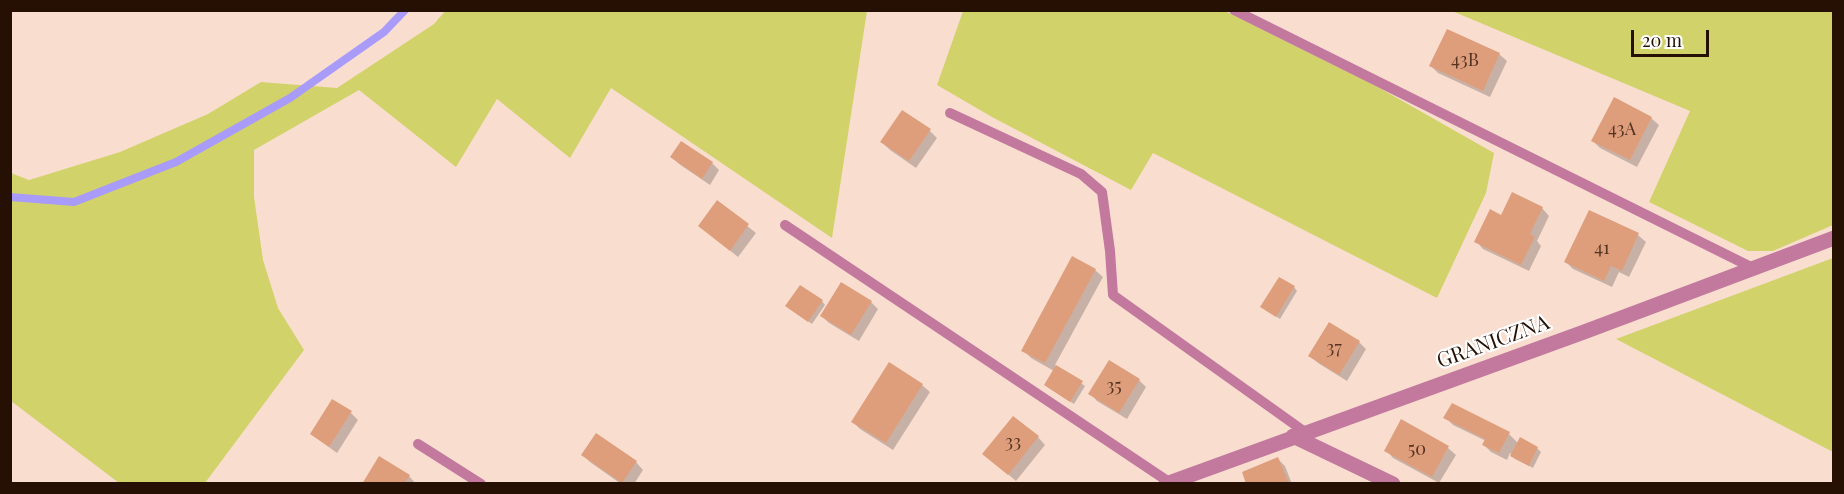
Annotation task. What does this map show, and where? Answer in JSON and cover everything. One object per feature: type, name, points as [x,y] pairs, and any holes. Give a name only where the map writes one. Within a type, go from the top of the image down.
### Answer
[{"type":"street","name":"GRANICZNA","points":[[1168,483],[1584,332],[1833,238]]},
{"type":"street","points":[[1299,434],[1393,483]]},
{"type":"lane","points":[[1234,10],[1753,268]]},
{"type":"lane","points":[[950,113],[1081,174],[1102,192],[1113,295],[1299,434]]},
{"type":"lane","points":[[784,225],[1168,483]]},
{"type":"lane","points":[[418,444],[481,483]]},
{"type":"shaded area","points":[[446,10],[867,11],[832,238],[611,88],[570,158],[497,99],[456,167],[359,90],[254,150],[254,197],[263,260],[278,308],[304,350],[205,483],[119,483],[11,401],[11,173],[29,180],[120,152],[208,114],[261,82],[337,88],[434,24]]},
{"type":"shaded area","points":[[963,11],[1225,11],[1376,86],[1494,153],[1486,193],[1437,298],[1153,153],[1131,190],[992,117],[937,85]]},
{"type":"shaded area","points":[[1452,11],[1833,11],[1833,225],[1773,251],[1748,251],[1649,202],[1690,111]]},
{"type":"shaded area","points":[[1833,258],[1833,452],[1616,339]]},
{"type":"building","points":[[1447,29],[1500,53],[1483,91],[1429,66]]},
{"type":"building","points":[[1614,97],[1652,117],[1630,160],[1591,141]]},
{"type":"building","points":[[902,110],[931,129],[909,161],[880,142]]},
{"type":"building","points":[[681,141],[713,162],[702,179],[670,157]]},
{"type":"building","points":[[1512,192],[1543,207],[1530,234],[1535,237],[1521,265],[1474,242],[1490,209],[1501,215]]},
{"type":"building","points":[[717,200],[749,224],[730,251],[698,226]]},
{"type":"building","points":[[1589,210],[1639,233],[1622,271],[1611,266],[1604,281],[1564,262]]},
{"type":"building","points":[[1072,256],[1096,269],[1045,363],[1021,351]]},
{"type":"building","points":[[1279,277],[1295,286],[1276,317],[1260,307]]},
{"type":"building","points":[[841,282],[872,301],[851,335],[820,316]]},
{"type":"building","points":[[800,285],[823,300],[808,322],[785,306]]},
{"type":"building","points":[[1329,322],[1360,341],[1339,375],[1308,356]]},
{"type":"building","points":[[1109,360],[1140,379],[1119,413],[1088,394]]},
{"type":"building","points":[[889,362],[923,384],[886,443],[851,422]]},
{"type":"building","points":[[1056,365],[1083,381],[1070,402],[1044,385]]},
{"type":"building","points":[[332,399],[352,411],[329,447],[310,434]]},
{"type":"building","points":[[1452,403],[1510,432],[1499,453],[1482,445],[1485,439],[1443,418]]},
{"type":"building","points":[[1013,416],[1039,436],[1008,475],[982,454]]},
{"type":"building","points":[[1401,419],[1449,446],[1432,477],[1384,451]]},
{"type":"building","points":[[596,433],[637,461],[622,483],[581,455]]},
{"type":"building","points":[[1520,437],[1538,447],[1529,466],[1510,456]]},
{"type":"building","points":[[379,456],[410,475],[404,484],[362,484]]},
{"type":"building","points":[[1278,457],[1289,484],[1246,484],[1242,472]]},
{"type":"waterway","points":[[10,197],[74,202],[176,162],[290,98],[384,32],[405,10]]}]
